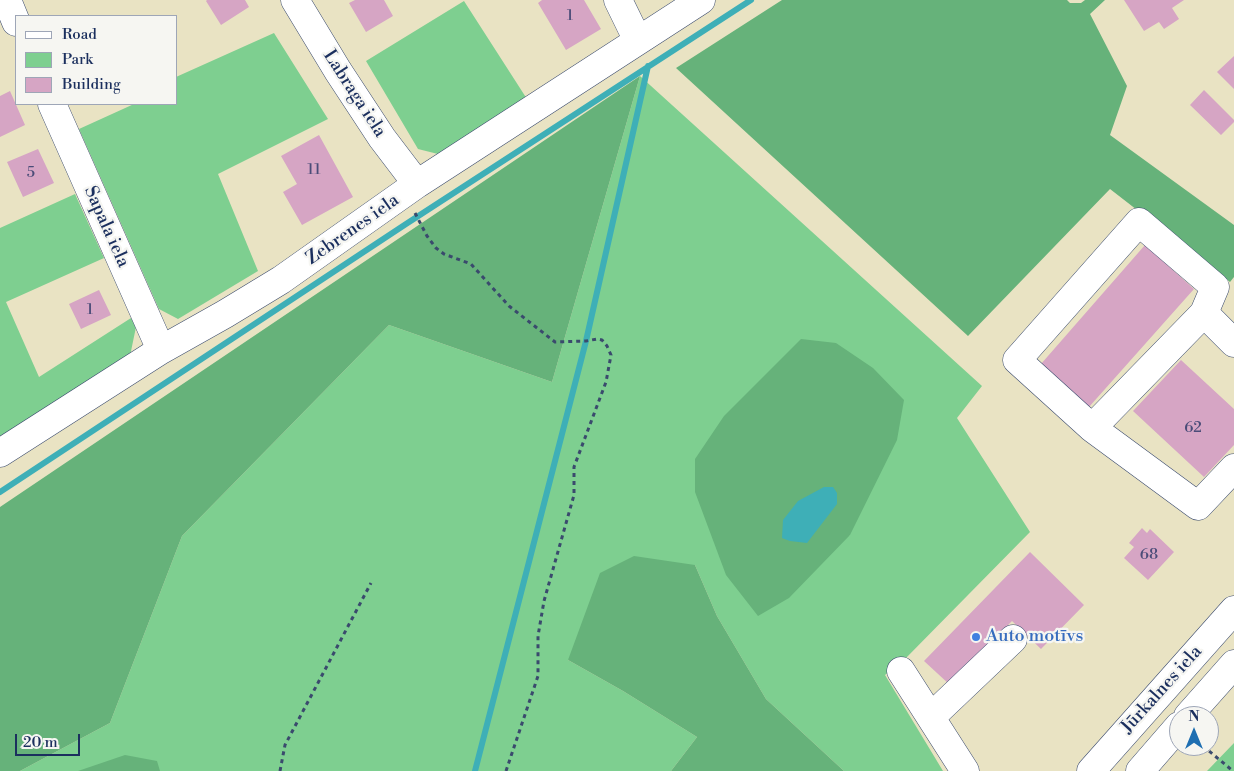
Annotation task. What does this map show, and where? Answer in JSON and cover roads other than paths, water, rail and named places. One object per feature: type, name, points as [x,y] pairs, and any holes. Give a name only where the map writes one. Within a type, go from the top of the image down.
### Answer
[{"type":"street","points":[[7,0],[15,20]]},
{"type":"street","name":"Labraga iela","points":[[295,0],[382,138],[417,184]]},
{"type":"street","points":[[618,0],[638,41]]},
{"type":"street","name":"Zebrenes iela","points":[[0,453],[161,350],[281,280],[417,184],[701,0]]},
{"type":"street","name":"Sapala iela","points":[[52,105],[161,350]]},
{"type":"street","points":[[1092,428],[1204,313],[1215,288],[1138,222],[1017,360],[1092,428],[1198,506],[1234,468]]},
{"type":"street","points":[[1204,313],[1234,343]]},
{"type":"street","name":"Jūrkalnes iela","points":[[1091,771],[1234,610]]},
{"type":"street","points":[[931,717],[1013,639]]},
{"type":"street","name":"Jūrkalnes iela","points":[[1197,706],[1234,664]]},
{"type":"street","points":[[901,671],[965,771]]},
{"type":"street","name":"Jūrkalnes iela","points":[[1140,771],[1169,738]]},
{"type":"water","points":[[824,487],[833,487],[837,493],[837,504],[807,543],[782,538],[783,520],[798,501]]},
{"type":"waterway","points":[[0,492],[406,224],[751,0]]},
{"type":"waterway","points":[[475,771],[586,341],[648,66]]},
{"type":"place","name":"Auto motīvs","points":[[976,637]]}]
